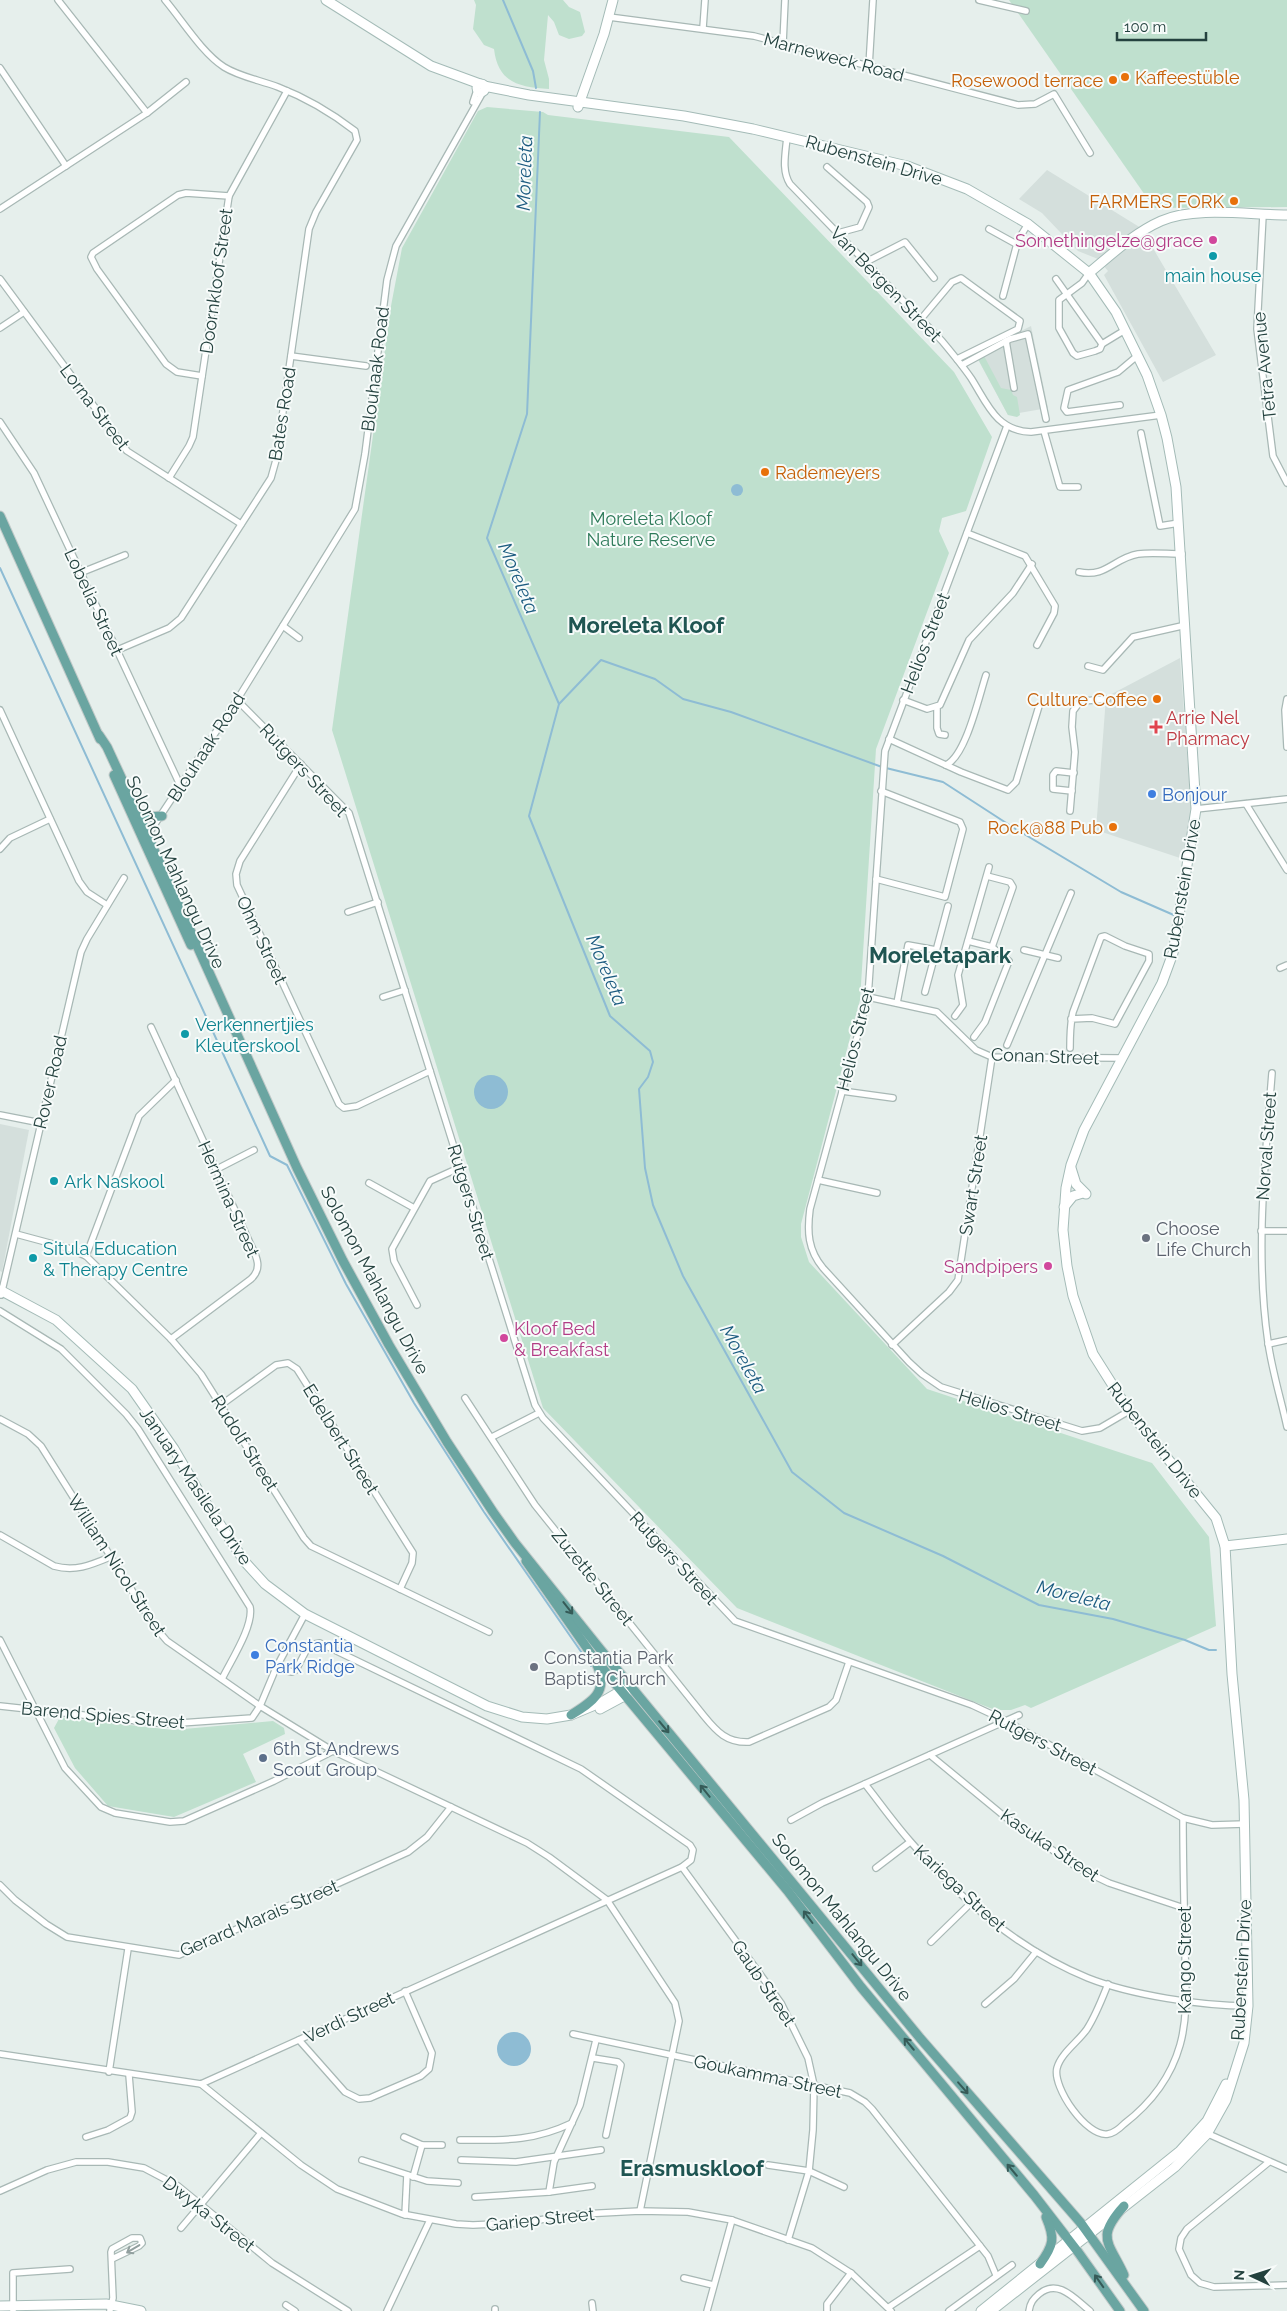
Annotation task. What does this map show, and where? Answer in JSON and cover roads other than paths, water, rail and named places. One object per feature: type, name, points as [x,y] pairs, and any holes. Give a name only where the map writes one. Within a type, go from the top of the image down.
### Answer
[{"type":"main road","name":"Solomon Mahlangu Drive","points":[[0,516],[145,839],[297,1168],[343,1261],[389,1345],[447,1442],[515,1543],[627,1690],[787,1890],[861,1987],[1034,2196],[1120,2311]]},
{"type":"main road","name":"Solomon Mahlangu Drive","points":[[99,735],[107,747],[138,813],[145,839]]},
{"type":"main road","points":[[138,813],[149,817],[162,816]]},
{"type":"main road","name":"Solomon Mahlangu Drive","points":[[515,1543],[534,1576],[594,1658],[627,1690],[920,2038],[1086,2230],[1144,2311]]},
{"type":"main road","points":[[571,1714],[590,1703],[600,1690],[601,1676],[594,1658]]},
{"type":"main road","points":[[1034,2196],[1046,2216],[1053,2236],[1050,2251],[1040,2264]]},
{"type":"main road","points":[[1124,2206],[1108,2226],[1106,2236],[1108,2246],[1132,2292]]},
{"type":"street","points":[[58,0],[147,113]]},
{"type":"street","points":[[165,0],[202,46],[223,66],[287,91]]},
{"type":"street","name":"Rubenstein Drive","points":[[326,0],[431,66],[481,88],[579,105],[684,116],[690,119],[787,136],[881,158],[929,173],[986,199],[1028,224],[1089,272],[1116,312],[1147,375],[1161,415],[1176,487],[1182,554],[1196,810],[1173,953],[1162,983],[1084,1130],[1071,1165],[1064,1208],[1066,1266],[1084,1333],[1102,1370],[1129,1411],[1216,1518],[1225,1546],[1232,1674],[1244,1824],[1245,1890],[1241,1903],[1245,2006],[1237,2050],[1227,2082],[1203,2132],[1175,2166],[1124,2206],[1086,2230]]},
{"type":"street","points":[[579,105],[613,0]]},
{"type":"street","points":[[702,28],[705,0]]},
{"type":"street","points":[[782,42],[785,0]]},
{"type":"street","points":[[869,66],[873,0]]},
{"type":"street","points":[[979,0],[1026,11]]},
{"type":"street","name":"Marneweck Road","points":[[609,17],[743,33],[1018,105],[1035,104],[1054,94],[1090,153]]},
{"type":"street","points":[[0,68],[66,166]]},
{"type":"street","points":[[0,209],[147,113],[186,82]]},
{"type":"street","name":"Blouhaak Road","points":[[145,839],[237,700],[355,509],[365,454],[386,288],[393,252],[481,88]]},
{"type":"street","name":"Bates Road","points":[[116,651],[176,624],[215,567],[274,470],[309,229],[316,212],[357,140],[355,131],[349,126],[287,91]]},
{"type":"street","name":"Doornkloof Street","points":[[169,478],[190,446],[193,437],[229,196],[287,91]]},
{"type":"street","name":"Van Bergen Street","points":[[787,136],[784,166],[788,180],[957,359],[990,411],[1007,426]]},
{"type":"street","points":[[826,167],[867,202],[870,207],[860,227],[838,233]]},
{"type":"street","points":[[202,376],[177,372],[166,364],[91,260],[93,253],[178,195],[186,193],[229,196]]},
{"type":"street","points":[[1125,330],[1102,344],[1100,349],[1095,352],[1077,356],[1062,336],[1058,318],[1059,300],[1082,283],[1089,272],[1139,233],[1169,218],[1193,214],[1287,215]]},
{"type":"street","name":"Tetra Avenue","points":[[1263,215],[1257,329],[1273,456],[1287,483]]},
{"type":"street","points":[[1003,296],[1018,245],[1028,224]]},
{"type":"street","points":[[989,228],[1018,245]]},
{"type":"street","points":[[866,262],[905,242],[934,278]]},
{"type":"street","points":[[920,319],[952,282],[961,278],[1020,321],[1018,329],[957,359]]},
{"type":"street","name":"Lorna Street","points":[[0,279],[120,444],[133,456],[241,524]]},
{"type":"street","points":[[1056,279],[1102,344]]},
{"type":"street","points":[[0,328],[24,312]]},
{"type":"street","points":[[962,365],[1006,341],[1025,334],[1030,338],[1046,419]]},
{"type":"street","points":[[1006,341],[1014,388]]},
{"type":"street","points":[[291,356],[366,366]]},
{"type":"street","points":[[1120,405],[1067,412],[1064,408],[1068,390],[1118,372],[1137,356]]},
{"type":"street","points":[[1007,426],[1025,432],[1161,415]]},
{"type":"street","name":"Lobelia Street","points":[[0,422],[31,467],[181,787]]},
{"type":"street","name":"Helios Street","points":[[1007,426],[903,700],[884,758],[868,997],[818,1180],[808,1224],[810,1245],[813,1254],[823,1268],[892,1345],[922,1374],[951,1391],[1072,1429],[1094,1430],[1129,1411]]},
{"type":"street","points":[[1044,430],[1060,487],[1078,487]]},
{"type":"street","points":[[1140,433],[1160,526],[1179,524]]},
{"type":"street","points":[[967,532],[1022,553],[1032,564],[1055,606],[1052,618],[1037,645]]},
{"type":"street","points":[[1079,572],[1092,574],[1100,572],[1138,554],[1182,554]]},
{"type":"street","points":[[80,573],[125,555]]},
{"type":"street","points":[[945,736],[938,732],[937,708],[943,700],[969,640],[1013,593],[1032,564]]},
{"type":"street","points":[[1088,666],[1103,670],[1133,637],[1186,625]]},
{"type":"street","points":[[283,626],[299,638]]},
{"type":"street","points":[[946,765],[956,758],[963,743],[986,675]]},
{"type":"street","points":[[1070,811],[1076,745],[1072,727],[1073,711],[1083,701],[1106,699]]},
{"type":"street","points":[[1287,699],[1285,710],[1287,747]]},
{"type":"street","name":"Rutgers Street","points":[[237,700],[349,813],[539,1413],[728,1616],[742,1626],[954,1698],[1004,1720],[1183,1818],[1212,1825],[1244,1824]]},
{"type":"street","points":[[903,700],[928,709],[937,708]]},
{"type":"street","points":[[889,739],[1004,790],[1012,788],[1016,782],[1039,706]]},
{"type":"street","points":[[0,710],[83,888],[107,906]]},
{"type":"street","name":"Ohm Street","points":[[301,764],[240,861],[236,874],[237,885],[335,1098],[344,1108],[357,1106],[430,1071]]},
{"type":"street","points":[[1072,792],[1054,790],[1052,788],[1052,780],[1056,772],[1074,773]]},
{"type":"street","points":[[876,879],[946,897],[963,829],[960,822],[881,791]]},
{"type":"street","points":[[1196,810],[1287,799]]},
{"type":"street","points":[[1246,804],[1287,870]]},
{"type":"street","points":[[0,849],[10,838],[50,819]]},
{"type":"street","points":[[955,1016],[963,1005],[958,975],[989,867]]},
{"type":"street","points":[[987,876],[1010,882],[1013,887],[992,946]]},
{"type":"street","name":"Rover Road","points":[[1,1293],[81,952],[124,878]]},
{"type":"street","points":[[1008,1045],[1071,894]]},
{"type":"street","points":[[348,912],[378,902]]},
{"type":"street","points":[[926,992],[948,906]]},
{"type":"street","points":[[1070,1048],[1071,1019],[1102,936],[1149,954],[1149,961],[1115,1024],[1092,1018],[1071,1019]]},
{"type":"street","points":[[968,941],[992,946],[1009,961],[985,1022],[974,1038]]},
{"type":"street","points":[[897,1004],[907,947],[912,945],[936,950]]},
{"type":"street","points":[[1024,950],[1058,958]]},
{"type":"street","points":[[1280,968],[1287,965]]},
{"type":"street","points":[[383,997],[405,990]]},
{"type":"street","name":"Conan Street","points":[[868,997],[941,1014],[976,1050],[992,1057],[1121,1058]]},
{"type":"street","name":"Hermina Street","points":[[152,1027],[258,1261],[258,1269],[251,1279],[171,1339]]},
{"type":"street","name":"Swart Street","points":[[892,1345],[949,1292],[958,1280],[992,1057]]},
{"type":"street","name":"Norval Street","points":[[1272,1073],[1261,1230],[1268,1344],[1287,1427]]},
{"type":"street","points":[[86,1256],[139,1116],[176,1080]]},
{"type":"street","points":[[842,1091],[893,1098]]},
{"type":"street","points":[[0,1115],[41,1123]]},
{"type":"street","points":[[216,1169],[254,1150]]},
{"type":"street","points":[[1064,1208],[1073,1196],[1084,1194],[1076,1184],[1071,1165]]},
{"type":"street","points":[[417,1305],[391,1252],[430,1181],[461,1167]]},
{"type":"street","points":[[818,1180],[877,1193]]},
{"type":"street","points":[[369,1183],[414,1208]]},
{"type":"street","points":[[1261,1230],[1287,1231]]},
{"type":"street","name":"Rudolf Street","points":[[16,1234],[68,1248],[86,1256],[171,1339],[196,1367],[307,1542],[317,1549],[489,1632]]},
{"type":"street","name":"January Masilela Drive","points":[[1,1293],[47,1314],[101,1358],[132,1389],[174,1449],[207,1505],[245,1562],[265,1584],[304,1614],[502,1715],[520,1721],[552,1723],[593,1713],[627,1690]]},
{"type":"street","points":[[0,1311],[61,1349],[126,1414],[138,1429],[250,1608],[252,1613],[249,1624],[222,1679]]},
{"type":"street","points":[[1268,1344],[1287,1340]]},
{"type":"street","name":"Edelbert Street","points":[[221,1405],[276,1365],[288,1363],[297,1369],[412,1553],[412,1562],[400,1589]]},
{"type":"street","name":"Zuzette Street","points":[[465,1398],[535,1505],[712,1726],[723,1737],[734,1741],[749,1742],[829,1707],[836,1700],[849,1662]]},
{"type":"street","points":[[492,1437],[539,1413]]},
{"type":"street","name":"William Nicol Street","points":[[0,1419],[28,1434],[41,1446],[160,1635],[260,1706],[332,1751],[539,1850],[607,1900],[678,2008],[679,2021],[673,2056],[640,2211]]},
{"type":"street","points":[[0,1535],[62,1569],[88,1566],[110,1557]]},
{"type":"street","points":[[1225,1546],[1287,1539]]},
{"type":"street","points":[[260,1706],[276,1668],[304,1614]]},
{"type":"street","points":[[0,1640],[68,1772],[101,1807],[114,1814],[170,1822],[184,1821],[274,1781],[332,1751]]},
{"type":"street","points":[[276,1668],[292,1672],[296,1670],[309,1646],[316,1642],[320,1643],[549,1754],[581,1770],[690,1845],[693,1855],[689,1863],[682,1867]]},
{"type":"street","name":"January Masilela Drive","points":[[490,1708],[535,1719],[571,1714],[587,1709],[627,1690]]},
{"type":"street","name":"Barend Spies Street","points":[[0,1706],[178,1724],[247,1719],[255,1716],[260,1706]]},
{"type":"street","points":[[792,1820],[822,1803],[1018,1715]]},
{"type":"street","name":"Kasuka Street","points":[[930,1755],[1004,1816],[1078,1868],[1109,1884],[1184,1908]]},
{"type":"street","name":"Kariega Street","points":[[865,1784],[910,1842],[971,1903],[1001,1929],[1036,1952],[1089,1979],[1154,1996],[1245,2006]]},
{"type":"street","name":"Gerard Marais Street","points":[[0,1885],[15,1900],[61,1934],[75,1940],[172,1955],[186,1953],[408,1852],[427,1837],[451,1807]]},
{"type":"street","name":"Kango Street","points":[[1108,1984],[1090,2025],[1059,2063],[1057,2076],[1064,2096],[1077,2115],[1098,2133],[1109,2134],[1130,2120],[1150,2101],[1166,2077],[1180,2046],[1186,2001],[1183,1818]]},
{"type":"street","points":[[876,1868],[910,1842]]},
{"type":"street","name":"Verdi Street","points":[[201,2084],[682,1867]]},
{"type":"street","name":"Gaub Street","points":[[682,1867],[781,2003],[808,2058],[814,2085],[813,2130],[809,2171],[788,2240]]},
{"type":"street","points":[[931,1942],[971,1903]]},
{"type":"street","points":[[109,2072],[128,1948]]},
{"type":"street","points":[[985,2004],[1014,1979],[1036,1952]]},
{"type":"street","points":[[299,2040],[345,2092],[354,2098],[370,2098],[421,2076],[429,2069],[432,2053],[405,1991]]},
{"type":"street","name":"Goukamma Street","points":[[573,2034],[850,2093],[865,2102],[988,2256],[996,2274]]},
{"type":"street","points":[[549,2192],[553,2167],[580,2105],[596,2040]]},
{"type":"street","points":[[0,2054],[129,2075],[201,2084]]},
{"type":"street","points":[[593,2058],[618,2062],[621,2065],[606,2135]]},
{"type":"street","points":[[86,2137],[108,2130],[130,2118],[132,2112],[129,2075]]},
{"type":"street","name":"Gariep Street","points":[[201,2084],[301,2165],[337,2189],[406,2215],[456,2224],[493,2225],[582,2214],[640,2211],[688,2212],[732,2220],[812,2248],[851,2273],[890,2309]]},
{"type":"street","points":[[460,2140],[516,2140],[558,2129],[572,2123]]},
{"type":"street","points":[[1203,2132],[1287,2169]]},
{"type":"street","name":"Rubenstein Drive","points":[[1086,2230],[1203,2132]]},
{"type":"street","points":[[181,2228],[261,2133]]},
{"type":"street","points":[[404,2137],[422,2145],[442,2145]]},
{"type":"street","points":[[406,2215],[410,2176],[422,2145]]},
{"type":"street","points":[[461,2160],[516,2162],[601,2150]]},
{"type":"street","points":[[362,2160],[437,2183],[458,2183]]},
{"type":"street","name":"Dwyka Street","points":[[0,2191],[47,2170],[76,2162],[89,2161],[127,2165],[154,2172],[178,2186],[272,2263],[345,2310]]},
{"type":"street","points":[[1269,2162],[1182,2234],[1179,2244],[1192,2275],[1205,2285],[1287,2285]]},
{"type":"street","points":[[768,2165],[809,2171],[844,2187]]},
{"type":"street","points":[[475,2197],[549,2192],[592,2186]]},
{"type":"street","points":[[387,2311],[430,2220]]},
{"type":"street","points":[[707,2311],[732,2220]]},
{"type":"street","points":[[991,2311],[1086,2230]]},
{"type":"street","points":[[111,2307],[112,2249],[137,2237],[142,2241],[139,2246],[112,2259]]},
{"type":"street","points":[[981,2311],[1040,2264],[1071,2243]]},
{"type":"street","points":[[890,2309],[980,2246]]},
{"type":"street","points":[[949,2311],[996,2274],[1012,2265]]},
{"type":"street","points":[[12,2309],[13,2276],[15,2272],[70,2268]]},
{"type":"street","points":[[827,2311],[827,2304],[851,2273]]},
{"type":"street","points":[[684,2278],[713,2286]]},
{"type":"street","points":[[1029,2311],[1032,2300],[1043,2291],[1057,2288],[1067,2292],[1090,2311]]},
{"type":"street","points":[[592,2303],[593,2311]]},
{"type":"street","points":[[286,2305],[295,2311]]},
{"type":"street","points":[[0,2306],[12,2309],[111,2307],[141,2311]]},
{"type":"street","points":[[32,2311],[111,2307],[122,2311]]},
{"type":"water","points":[[739,484],[742,485],[742,495],[735,496],[732,495],[731,488],[732,485]]},
{"type":"water","points":[[491,1075],[503,1080],[508,1092],[503,1104],[491,1109],[479,1104],[474,1092],[479,1080]]},
{"type":"water","points":[[514,2032],[521,2033],[526,2037],[530,2042],[530,2056],[526,2061],[521,2065],[514,2066],[507,2065],[502,2061],[498,2056],[497,2049],[498,2042],[502,2037],[507,2033]]},
{"type":"waterway","name":"Moreleta","points":[[503,0],[533,71],[536,88]]},
{"type":"waterway","name":"Moreleta","points":[[540,112],[527,414],[487,538],[559,704],[529,816],[610,1016],[650,1051],[653,1062],[648,1077],[639,1089],[645,1168],[653,1205],[683,1276],[792,1472],[844,1513],[943,1556],[1039,1605],[1113,1619],[1185,1640],[1209,1650],[1216,1650]]},
{"type":"waterway","points":[[0,568],[270,1156],[287,1165],[346,1284],[414,1403],[484,1512],[591,1666]]},
{"type":"waterway","points":[[559,704],[601,660],[655,679],[683,699],[731,712],[882,767]]},
{"type":"waterway","points":[[886,768],[943,782],[1014,828],[1121,892],[1176,916]]},
{"type":"place","name":"Kaffeestüble","points":[[1125,77]]},
{"type":"place","name":"Rosewood terrace","points":[[1113,80]]},
{"type":"place","name":"FARMERS FORK","points":[[1234,201]]},
{"type":"place","name":"Somethingelze@grace","points":[[1213,240]]},
{"type":"place","name":"main house","points":[[1213,256]]},
{"type":"place","name":"Rademeyers","points":[[765,472]]},
{"type":"place","name":"Culture Coffee","points":[[1157,699]]},
{"type":"place","name":"Arrie Nel Pharmacy","points":[[1156,727]]},
{"type":"place","name":"Bonjour","points":[[1152,794]]},
{"type":"place","name":"Rock@88 Pub","points":[[1113,827]]},
{"type":"place","name":"Verkennertjies Kleuterskool","points":[[185,1034]]},
{"type":"place","name":"Ark Naskool","points":[[54,1181]]},
{"type":"place","name":"Choose Life Church","points":[[1146,1238]]},
{"type":"place","name":"Situla Education & Therapy Centre","points":[[33,1258]]},
{"type":"place","name":"Sandpipers","points":[[1048,1266]]},
{"type":"place","name":"Kloof Bed & Breakfast","points":[[504,1338]]},
{"type":"place","name":"Constantia Park Ridge","points":[[255,1655]]},
{"type":"place","name":"Constantia Park Baptist Church","points":[[534,1667]]},
{"type":"place","name":"6th St Andrews Scout Group","points":[[263,1758]]},
{"type":"district","name":"Moreleta Kloof","points":[[646,625]]},
{"type":"district","name":"Moreletapark","points":[[940,955]]},
{"type":"district","name":"Erasmuskloof","points":[[692,2168]]},
{"type":"park label","name":"Moreleta Kloof Nature Reserve","points":[[651,528]]}]
